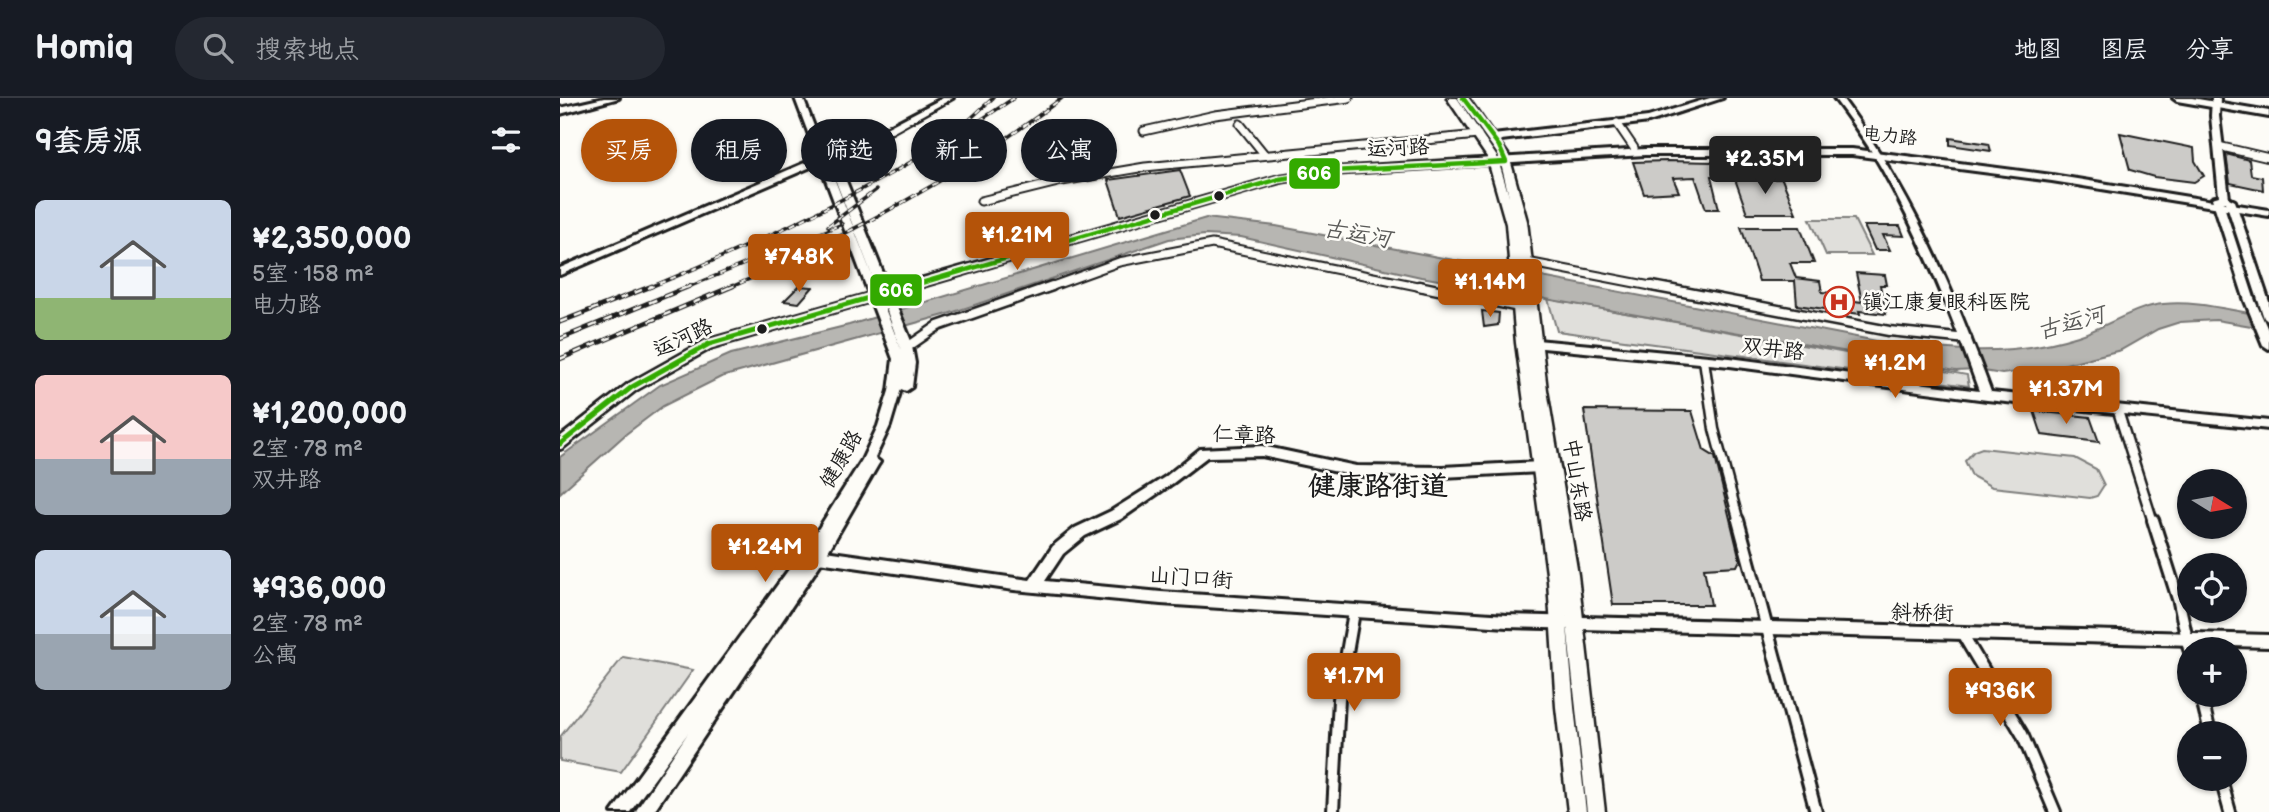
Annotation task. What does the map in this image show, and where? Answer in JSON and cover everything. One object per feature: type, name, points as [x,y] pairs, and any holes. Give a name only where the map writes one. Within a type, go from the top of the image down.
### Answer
[{"type":"main road","points":[[1452,98],[1499,160]]},
{"type":"main road","points":[[1463,98],[1493,138],[1499,160]]},
{"type":"main road","name":"电力路","points":[[1499,160],[1634,148],[1774,146],[1878,152],[2224,202]]},
{"type":"main road","name":"电力路","points":[[1499,160],[1712,150],[1878,152]]},
{"type":"main road","name":"中山东路","points":[[1499,160],[1524,265],[1523,301],[1541,467],[1556,581],[1566,624],[1595,812]]},
{"type":"main road","name":"中山东路","points":[[1528,343],[1570,575],[1566,624],[1577,812]]},
{"type":"street","points":[[560,111],[615,98]]},
{"type":"street","points":[[799,98],[809,119]]},
{"type":"street","points":[[806,98],[814,119]]},
{"type":"street","points":[[897,121],[944,98]]},
{"type":"street","points":[[897,123],[949,98]]},
{"type":"street","points":[[1144,131],[1215,115],[1349,98]]},
{"type":"street","points":[[1493,138],[1649,119],[1719,98]]},
{"type":"street","points":[[1838,98],[1878,152],[1926,246],[1969,345],[1987,396]]},
{"type":"street","points":[[2177,98],[2216,102],[2269,113]]},
{"type":"street","points":[[2216,102],[2224,202],[2249,301],[2267,340]]},
{"type":"street","points":[[1617,123],[1634,148]]},
{"type":"street","points":[[1240,124],[1265,155]]},
{"type":"street","points":[[981,201],[1012,192],[1131,169],[1265,155],[1423,145],[1478,135]]},
{"type":"street","points":[[2218,146],[2269,158]]},
{"type":"street","name":"运河路","points":[[560,444],[632,387],[681,357],[745,332],[889,296],[1279,179],[1332,171],[1499,160]]},
{"type":"street","points":[[560,269],[801,167]]},
{"type":"street","name":"健康路","points":[[836,182],[877,299],[901,344]]},
{"type":"street","name":"健康路","points":[[643,812],[813,555],[885,425],[900,381],[901,344],[889,296],[839,182]]},
{"type":"street","points":[[2224,202],[2269,318]]},
{"type":"street","name":"电力路","points":[[2224,202],[2269,211]]},
{"type":"street","points":[[901,344],[938,326],[1119,262],[1212,244],[1523,301]]},
{"type":"street","points":[[1524,265],[1969,345]]},
{"type":"street","name":"运河路","points":[[560,438],[625,385],[677,354],[763,320],[877,299]]},
{"type":"street","name":"双井路","points":[[1528,343],[1704,360],[2118,411],[2269,425]]},
{"type":"street","points":[[1704,360],[1714,429],[1816,812]]},
{"type":"street","points":[[2118,411],[2179,601],[2187,637]]},
{"type":"street","name":"仁章路","points":[[1035,584],[1058,550],[1080,532],[1116,515],[1169,480],[1204,452],[1262,451],[1356,471],[1442,472],[1541,467]]},
{"type":"street","name":"健康路","points":[[620,812],[813,555]]},
{"type":"street","name":"山门口街","points":[[813,555],[1161,598],[1566,624]]},
{"type":"street","points":[[1333,812],[1339,699],[1354,612]]},
{"type":"street","name":"斜桥街","points":[[1566,624],[2177,643]]},
{"type":"street","points":[[1963,635],[2022,734],[2055,812]]},
{"type":"street","name":"斜桥街","points":[[2247,642],[2269,641]]},
{"type":"street","points":[[2224,791],[2230,812]]},
{"type":"shaded area","points":[[1206,218],[1276,226],[1882,342],[1932,348],[2005,350],[2053,343],[2089,332],[2141,309],[2176,303],[2269,316],[2269,329],[2216,320],[2180,322],[2158,329],[2121,350],[2054,367],[2002,374],[1977,370],[1956,371],[1421,277],[1241,237],[1205,235],[1169,239],[948,314],[721,377],[663,406],[626,434],[560,493],[560,457],[660,385],[731,354],[849,325]]},
{"type":"shaded area","points":[[1810,219],[1854,219],[1872,255],[1826,255]]},
{"type":"shaded area","points":[[1548,299],[1967,375],[1969,386],[1557,331]]},
{"type":"shaded area","points":[[1982,448],[2075,458],[2096,469],[2104,485],[2097,496],[2090,498],[1992,487],[1972,476],[1965,461],[1974,451]]},
{"type":"shaded area","points":[[623,657],[693,670],[621,772],[560,761],[560,737]]},
{"type":"building","points":[[2120,133],[2194,148],[2195,161],[2204,176],[2194,182],[2154,177],[2130,170]]},
{"type":"building","points":[[1950,138],[1989,144],[1991,151],[1950,145]]},
{"type":"building","points":[[2226,154],[2249,160],[2251,175],[2262,177],[2263,190],[2230,183]]},
{"type":"building","points":[[1633,162],[1715,162],[1721,176],[1711,176],[1719,209],[1706,209],[1695,177],[1673,178],[1679,192],[1644,194]]},
{"type":"building","points":[[1180,170],[1190,196],[1120,216],[1109,182],[1117,182],[1117,179]]},
{"type":"building","points":[[1735,179],[1782,179],[1796,213],[1747,213]]},
{"type":"building","points":[[1864,226],[1900,226],[1904,236],[1883,235],[1890,250],[1875,250]]},
{"type":"building","points":[[1741,227],[1800,227],[1814,263],[1790,263],[1796,278],[1820,281],[1822,292],[1840,294],[1841,299],[1862,302],[1856,273],[1885,275],[1887,285],[1880,285],[1886,314],[1859,311],[1860,314],[1797,305],[1795,281],[1759,281]]},
{"type":"building","points":[[799,286],[813,287],[799,303],[784,301]]},
{"type":"building","points":[[1482,311],[1499,313],[1498,325],[1484,327]]},
{"type":"building","points":[[1584,410],[1692,411],[1704,450],[1715,457],[1740,560],[1737,566],[1704,568],[1711,605],[1613,605]]},
{"type":"building","points":[[2034,411],[2090,417],[2099,442],[2042,435]]},
{"type":"railway","points":[[970,119],[993,98]]},
{"type":"railway","points":[[648,288],[836,203],[882,179],[1014,98]]},
{"type":"railway","points":[[729,288],[860,226],[902,203],[983,154],[1062,98]]},
{"type":"railway","points":[[828,226],[876,190]]},
{"type":"railway","points":[[686,288],[842,224]]},
{"type":"railway","points":[[560,322],[652,286]]},
{"type":"railway","points":[[560,339],[690,286]]},
{"type":"railway","points":[[560,359],[733,286]]},
{"type":"transit line","name":"606","points":[[560,444],[632,387],[709,344],[1279,179],[1332,171],[1506,162],[1499,146],[1463,98]]},
{"type":"place","name":"镇江康复眼科医院","points":[[1839,302]]},
{"type":"district","name":"健康路街道","points":[[1378,486]]},
{"type":"water label","name":"古运河","points":[[1357,234]]},
{"type":"water label","name":"古运河","points":[[2071,323]]}]
